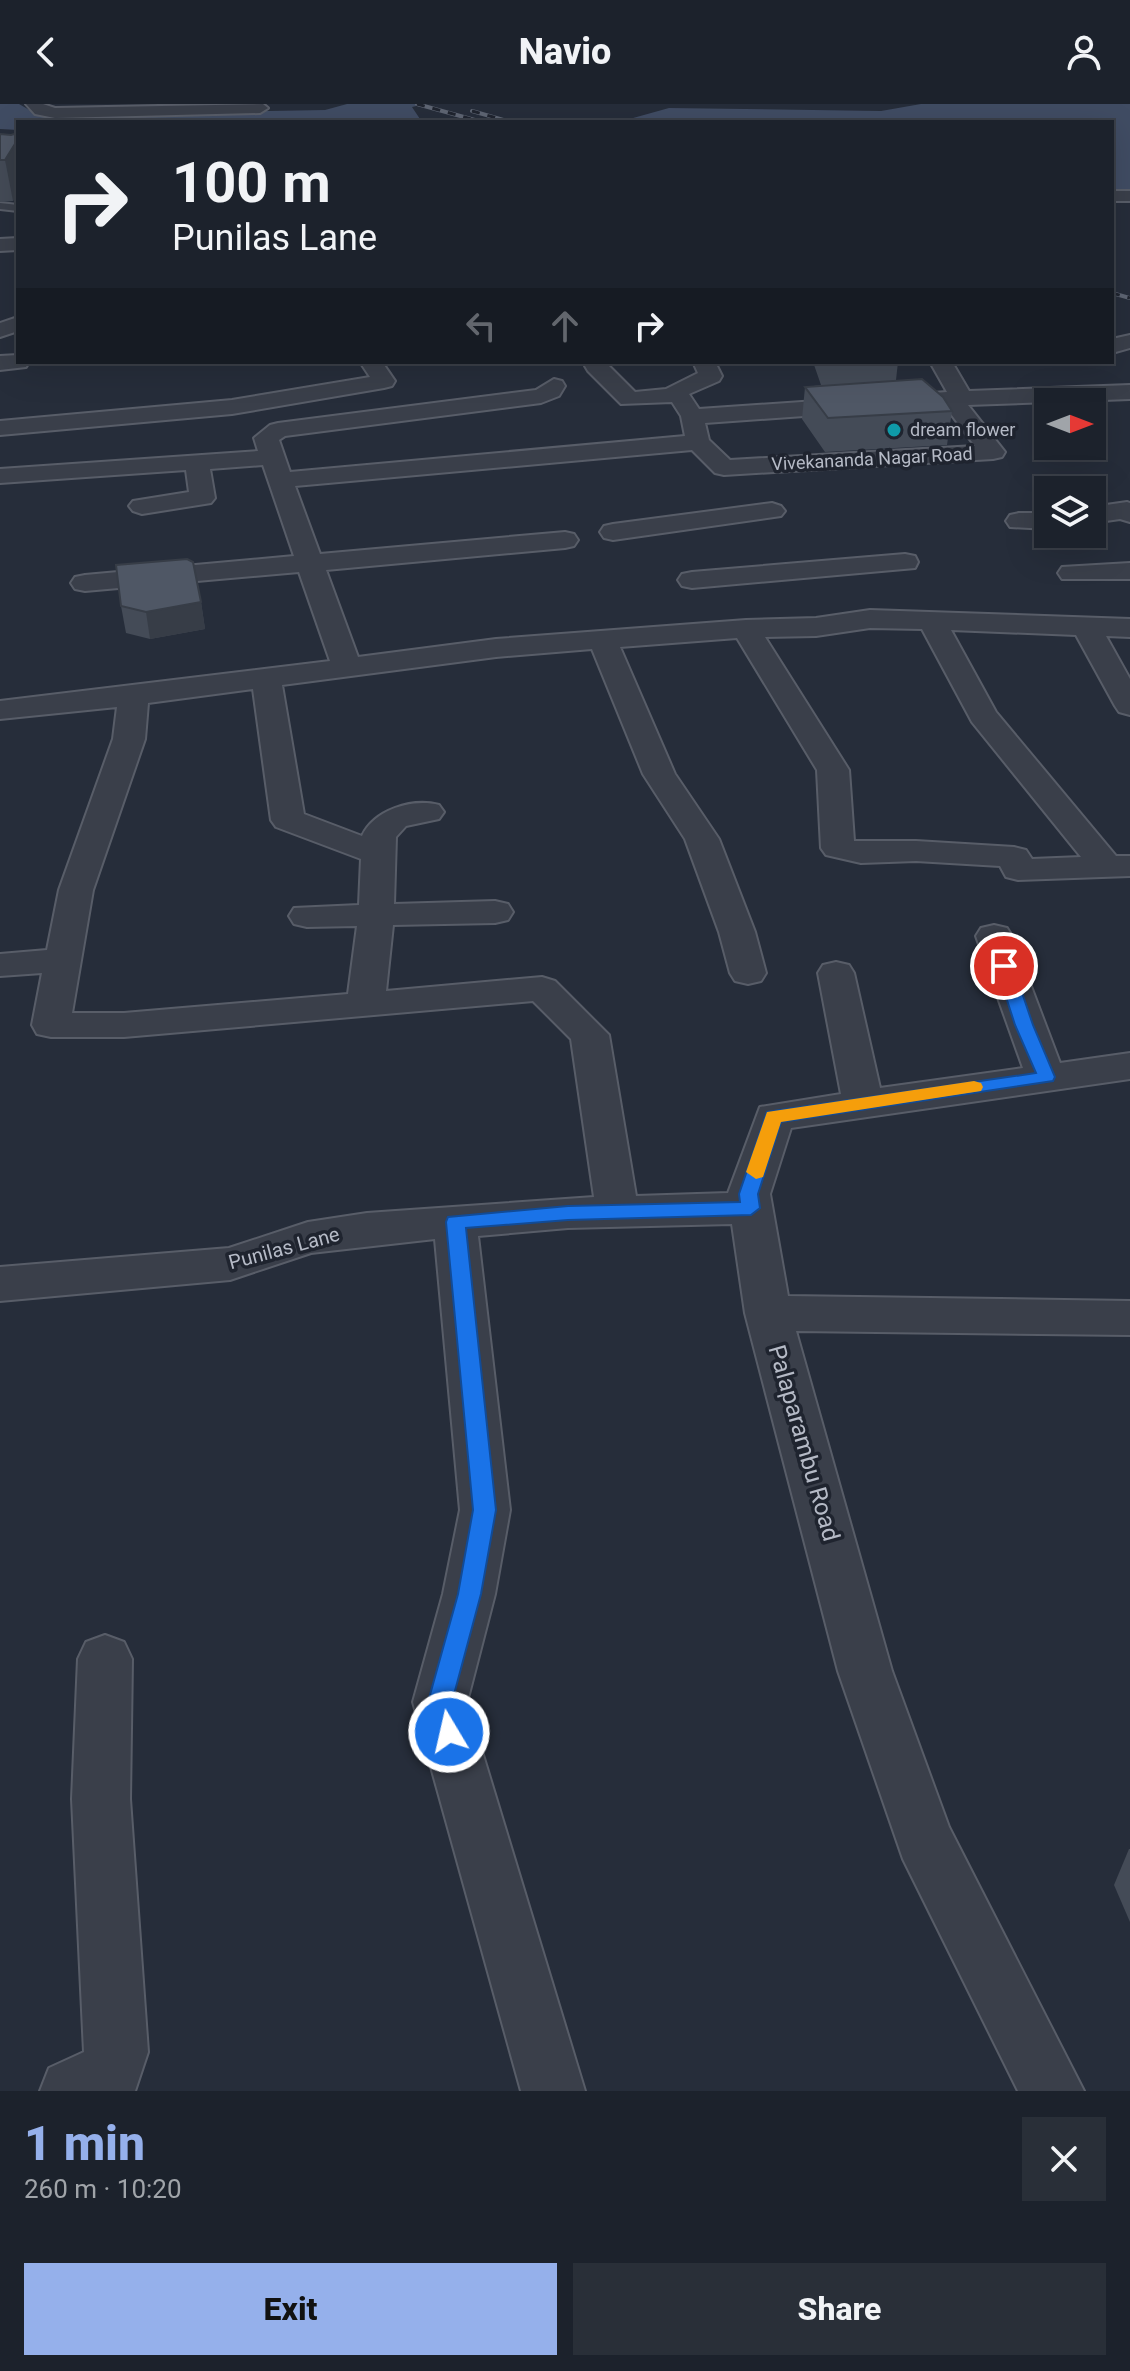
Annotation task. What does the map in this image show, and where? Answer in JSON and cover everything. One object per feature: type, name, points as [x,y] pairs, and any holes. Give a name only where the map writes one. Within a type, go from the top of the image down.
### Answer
[{"type":"street","points":[[34,104],[41,111],[55,113],[260,108]]},
{"type":"street","points":[[0,428],[232,407],[384,381],[372,364]]},
{"type":"street","points":[[0,476],[197,462],[276,469],[698,442],[692,417],[676,391],[711,376],[705,364]]},
{"type":"street","points":[[942,364],[956,399]]},
{"type":"street","points":[[596,366],[629,399],[678,395]]},
{"type":"street","points":[[330,368],[351,386]]},
{"type":"street","points":[[347,667],[266,438],[278,430],[541,396],[554,386]]},
{"type":"street","points":[[692,417],[956,399],[1130,392]]},
{"type":"street","name":"Vivekananda Nagar Road","points":[[698,442],[724,468],[993,452],[956,399]]},
{"type":"street","points":[[142,506],[202,498],[197,462]]},
{"type":"street","points":[[1106,513],[1127,510],[1130,514]]},
{"type":"street","points":[[613,532],[772,511]]},
{"type":"street","points":[[1019,521],[1034,521]]},
{"type":"street","points":[[662,526],[692,580],[733,630],[833,770],[838,848],[861,853],[916,851],[1014,857],[1018,870],[1119,867]]},
{"type":"street","points":[[85,583],[565,540]]},
{"type":"street","points":[[692,580],[905,562]]},
{"type":"street","points":[[1072,573],[1130,571]]},
{"type":"street","points":[[0,710],[134,696],[496,648],[733,630],[816,627],[870,619],[1130,628]]},
{"type":"street","points":[[932,622],[983,715],[1119,867]]},
{"type":"street","points":[[1086,626],[1130,706]]},
{"type":"street","points":[[602,639],[659,774],[702,839],[737,932],[748,973]]},
{"type":"street","points":[[266,677],[288,820],[378,854]]},
{"type":"street","points":[[134,696],[129,739],[76,890],[51,1025],[124,1025],[542,989],[590,1035],[617,1212]]},
{"type":"street","points":[[366,1004],[376,915],[379,834],[395,819],[427,812]]},
{"type":"street","points":[[307,916],[495,912]]},
{"type":"street","points":[[994,936],[1024,1025],[1046,1077]]},
{"type":"street","points":[[0,965],[63,960]]},
{"type":"street","points":[[836,973],[863,1104]]},
{"type":"street","name":"Palaparambu Road","points":[[1052,2091],[924,1839],[865,1671],[768,1313],[749,1194],[774,1117],[1130,1066]]},
{"type":"street","name":"Punilas Lane","points":[[0,1284],[230,1264],[308,1238],[367,1229],[568,1213],[751,1208]]},
{"type":"street","points":[[455,1222],[485,1510],[469,1594],[440,1702],[553,2091]]},
{"type":"street","points":[[768,1313],[1130,1318]]},
{"type":"street","points":[[72,2091],[110,2075],[116,2052],[101,1799],[105,1659]]},
{"type":"water","points":[[0,104],[19,104],[33,112],[63,115],[325,110],[347,104],[425,104],[412,107],[421,120],[16,120],[16,130],[0,129]]},
{"type":"water","points":[[921,104],[1130,104],[1130,194],[1114,191],[1114,120],[626,120],[669,108],[881,111]]},
{"type":"building","points":[[0,134],[16,134],[16,142],[5,160],[0,160]]},
{"type":"building","points":[[922,379],[943,397],[952,411],[828,418],[805,387]]},
{"type":"building","points":[[187,559],[193,562],[201,602],[146,612],[121,606],[116,565]]},
{"type":"railway","points":[[417,104],[475,120]]},
{"type":"railway","points":[[472,111],[504,120]]},
{"type":"railway","points":[[1114,294],[1130,298]]},
{"type":"slow traffic","points":[[756,1172],[774,1117],[974,1087]]},
{"type":"place","name":"dream flower","points":[[894,430]]},
{"type":"route","points":[[449,1732],[440,1702],[469,1594],[485,1510],[455,1222],[568,1213],[751,1208],[749,1194],[774,1117],[1046,1077],[1004,966]]}]
